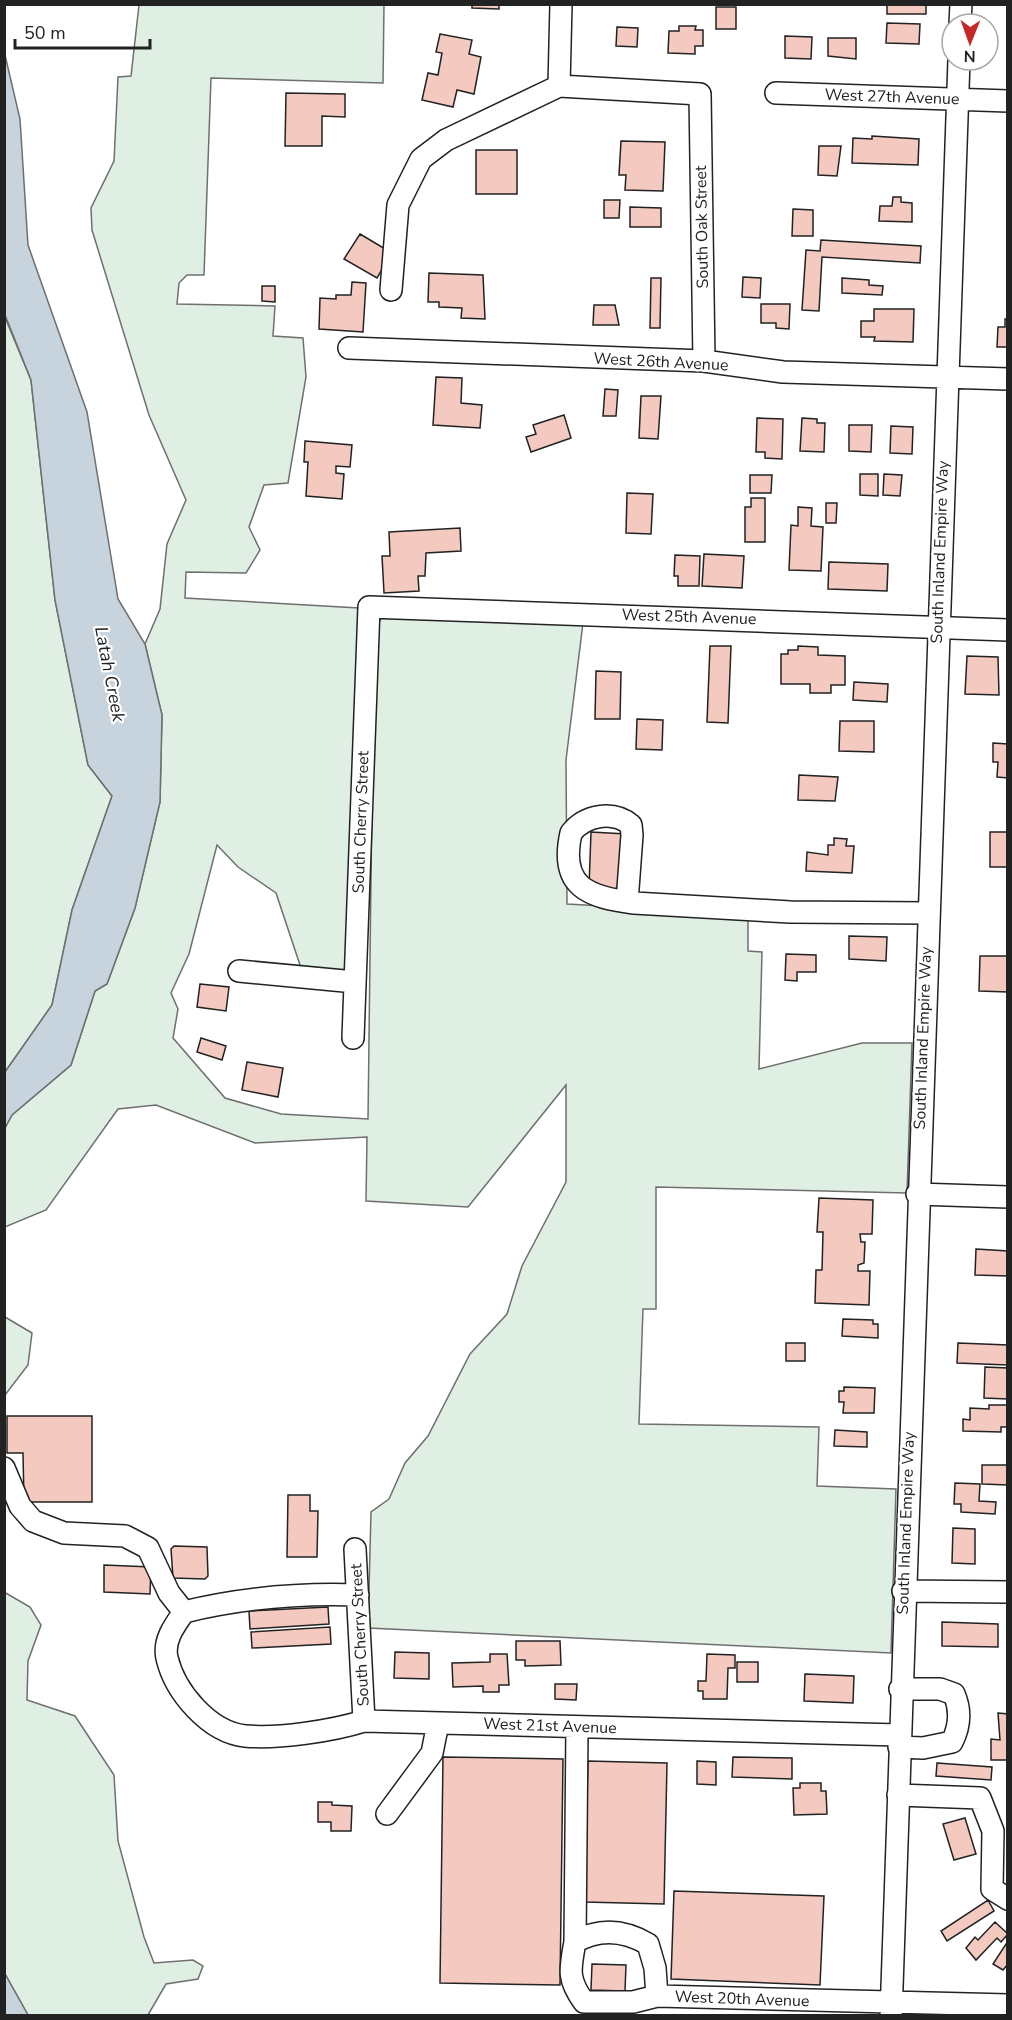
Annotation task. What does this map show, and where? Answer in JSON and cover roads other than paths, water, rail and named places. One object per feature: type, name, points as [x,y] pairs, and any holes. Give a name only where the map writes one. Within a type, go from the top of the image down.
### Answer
[{"type":"street","points":[[392,290],[398,205],[421,159],[446,140],[559,86],[561,4]]},
{"type":"street","name":"South Inland Empire Way","points":[[891,2009],[903,1591],[958,72]]},
{"type":"street","name":"South Oak Street","points":[[559,86],[700,94],[704,360]]},
{"type":"street","name":"West 27th Avenue","points":[[776,93],[1008,101]]},
{"type":"street","name":"West 26th Avenue","points":[[349,348],[704,360],[783,372],[1008,378]]},
{"type":"street","name":"West 25th Avenue","points":[[369,607],[938,625],[1008,630]]},
{"type":"street","name":"South Cherry Street","points":[[353,1038],[369,607]]},
{"type":"street","points":[[627,902],[790,912],[927,913]]},
{"type":"street","points":[[239,971],[355,982]]},
{"type":"street","points":[[917,1194],[1008,1197]]},
{"type":"street","points":[[4,1468],[20,1506],[33,1521],[64,1533],[125,1536],[148,1548],[169,1593],[184,1612],[225,1602],[309,1594],[358,1596]]},
{"type":"street","name":"South Cherry Street","points":[[356,1549],[364,1721]]},
{"type":"street","points":[[903,1591],[1008,1592]]},
{"type":"street","name":"West 21st Avenue","points":[[184,1612],[170,1632],[167,1657],[178,1686],[205,1720],[243,1736],[331,1731],[364,1721],[577,1727],[899,1741]]},
{"type":"street","points":[[899,1741],[941,1746],[952,1742],[958,1729],[958,1704],[954,1694],[940,1689],[900,1689]]},
{"type":"street","points":[[387,1814],[432,1753],[438,1723]]},
{"type":"street","points":[[575,1942],[589,1934],[607,1932],[634,1935],[648,1944],[655,1968],[657,1996],[583,2009],[572,1986],[571,1964],[575,1942],[577,1727]]},
{"type":"street","points":[[898,1795],[980,1798],[993,1831],[992,1888],[1008,1899]]},
{"type":"street","name":"West 20th Avenue","points":[[657,1996],[891,2009],[1008,2005]]},
{"type":"water","name":"Latah Creek","points":[[5,55],[20,119],[28,245],[87,412],[118,599],[145,644],[162,715],[160,802],[135,908],[107,984],[95,991],[71,1065],[12,1115],[5,1128],[5,1072],[52,1005],[72,910],[112,796],[88,765],[55,600],[31,380],[5,315]]},
{"type":"water","points":[[5,1974],[28,2015],[5,2015]]}]
